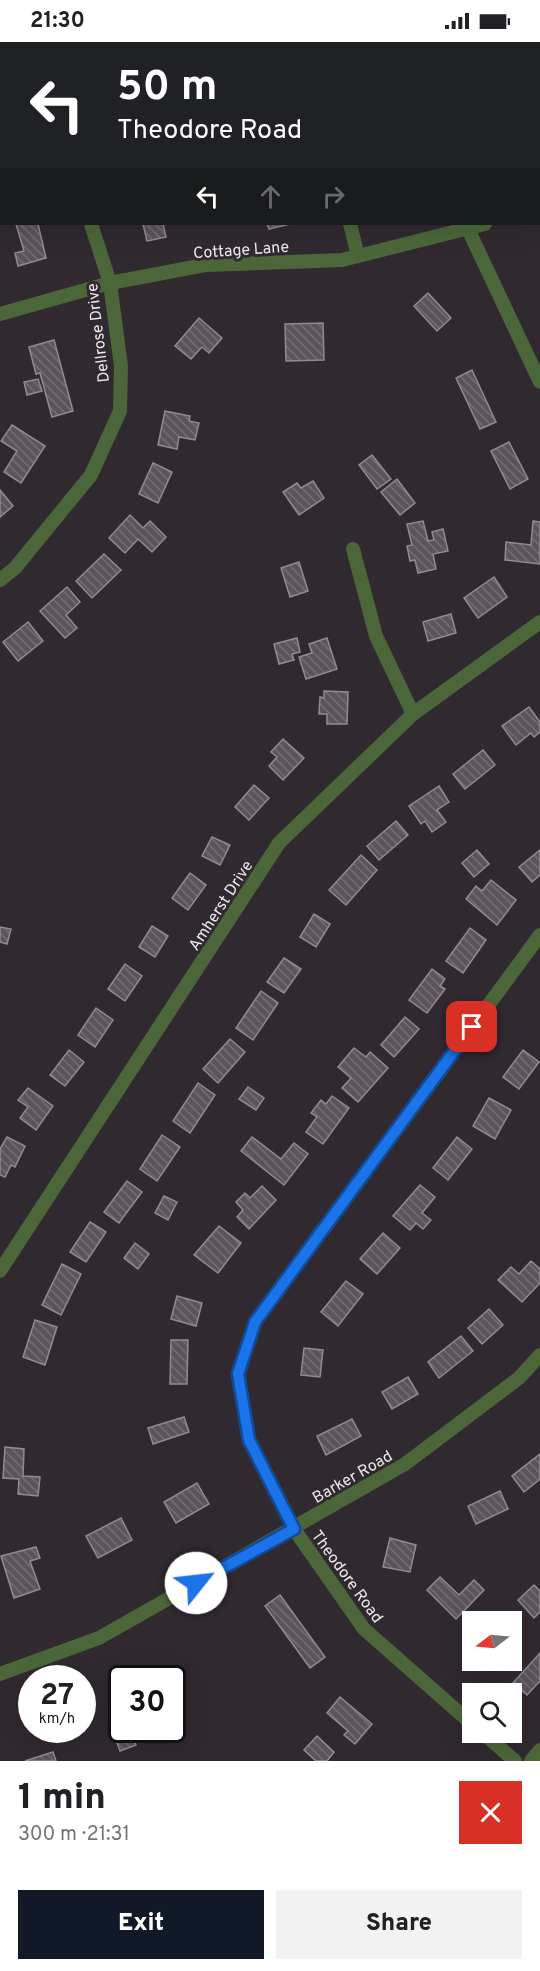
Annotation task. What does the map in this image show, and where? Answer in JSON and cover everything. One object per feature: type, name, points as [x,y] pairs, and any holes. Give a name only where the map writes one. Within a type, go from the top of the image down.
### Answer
[{"type":"street","name":"Dellrose Drive","points":[[0,580],[15,568],[91,475],[120,411],[121,366],[110,283],[91,225]]},
{"type":"street","points":[[350,225],[358,256]]},
{"type":"street","name":"Cottage Lane","points":[[0,314],[110,283],[205,265],[342,260],[482,225]]},
{"type":"street","points":[[468,229],[540,382]]},
{"type":"street","points":[[353,549],[376,636],[413,714]]},
{"type":"street","name":"Amherst Drive","points":[[0,1271],[279,843],[413,714],[540,622]]},
{"type":"street","name":"Theodore Road","points":[[462,1715],[364,1629],[294,1529],[249,1440],[238,1374],[255,1322],[540,935]]},
{"type":"street","name":"Barker Road","points":[[0,1674],[99,1638],[405,1464],[519,1378],[540,1355]]},
{"type":"street","points":[[495,1743],[515,1761]]},
{"type":"street","points":[[531,1761],[540,1750]]},
{"type":"building","points":[[16,225],[38,225],[46,258],[18,266],[15,253],[24,251]]},
{"type":"building","points":[[143,225],[163,225],[166,237],[147,241]]},
{"type":"building","points":[[267,225],[286,225],[269,229]]},
{"type":"building","points":[[428,293],[451,318],[437,331],[414,306]]},
{"type":"building","points":[[199,318],[222,338],[209,353],[202,347],[191,359],[175,346]]},
{"type":"building","points":[[323,323],[324,360],[286,361],[285,324]]},
{"type":"building","points":[[54,340],[73,411],[52,417],[40,373],[36,374],[29,347]]},
{"type":"building","points":[[472,370],[496,422],[480,429],[456,378]]},
{"type":"building","points":[[38,379],[42,391],[27,395],[24,382]]},
{"type":"building","points":[[165,411],[190,416],[189,421],[199,423],[195,440],[179,437],[177,449],[158,445]]},
{"type":"building","points":[[12,425],[45,446],[21,483],[4,472],[17,451],[1,441]]},
{"type":"building","points":[[509,442],[528,479],[510,489],[491,451]]},
{"type":"building","points":[[372,455],[391,479],[377,489],[359,465]]},
{"type":"building","points":[[153,463],[172,472],[158,503],[139,494]]},
{"type":"building","points":[[397,479],[415,503],[400,515],[381,492]]},
{"type":"building","points":[[313,481],[324,498],[299,515],[283,492],[297,483],[301,488]]},
{"type":"building","points":[[0,490],[13,506],[0,517]]},
{"type":"building","points":[[130,515],[143,528],[150,521],[166,537],[152,552],[138,539],[125,553],[109,538]]},
{"type":"building","points":[[423,521],[428,541],[434,540],[432,532],[443,529],[448,551],[433,554],[436,569],[418,573],[415,560],[410,561],[407,546],[412,545],[407,524]]},
{"type":"building","points":[[533,521],[540,522],[540,564],[505,560],[506,542],[531,545]]},
{"type":"building","points":[[104,554],[121,570],[92,598],[76,581]]},
{"type":"building","points":[[299,562],[308,591],[290,597],[281,568]]},
{"type":"building","points":[[494,577],[507,597],[478,618],[464,598]]},
{"type":"building","points":[[67,587],[80,602],[66,615],[77,628],[65,638],[40,611]]},
{"type":"building","points":[[451,614],[456,633],[428,641],[423,622]]},
{"type":"building","points":[[28,622],[43,641],[18,661],[3,642]]},
{"type":"building","points":[[297,638],[300,652],[292,654],[294,660],[279,664],[274,644]]},
{"type":"building","points":[[327,638],[337,669],[306,679],[299,657],[312,653],[309,644]]},
{"type":"building","points":[[324,691],[348,692],[347,724],[327,724],[327,714],[319,714],[320,697],[324,698]]},
{"type":"building","points":[[529,707],[540,722],[540,732],[534,737],[531,733],[516,745],[502,726]]},
{"type":"building","points":[[283,739],[304,758],[283,780],[269,766],[277,757],[271,752]]},
{"type":"building","points":[[483,750],[495,765],[465,789],[453,774]]},
{"type":"building","points":[[254,785],[269,798],[249,820],[235,807]]},
{"type":"building","points":[[439,786],[449,802],[437,810],[446,822],[432,832],[425,821],[421,824],[409,806]]},
{"type":"building","points":[[396,821],[408,835],[379,860],[367,846]]},
{"type":"building","points":[[212,837],[230,845],[220,865],[202,856]]},
{"type":"building","points":[[477,850],[489,864],[474,877],[462,863]]},
{"type":"building","points":[[540,850],[540,875],[532,882],[519,867]]},
{"type":"building","points":[[361,855],[377,870],[346,905],[329,890]]},
{"type":"building","points":[[190,873],[206,885],[188,910],[172,898]]},
{"type":"building","points":[[491,880],[516,900],[497,925],[466,899],[476,886],[482,891]]},
{"type":"building","points":[[314,914],[330,924],[316,947],[300,937]]},
{"type":"building","points":[[152,926],[168,936],[155,957],[139,947]]},
{"type":"building","points":[[0,927],[11,929],[7,944],[0,942]]},
{"type":"building","points":[[470,928],[486,940],[463,973],[446,961]]},
{"type":"building","points":[[284,958],[301,969],[284,993],[267,982]]},
{"type":"building","points":[[125,964],[142,976],[125,1001],[108,989]]},
{"type":"building","points":[[432,969],[445,979],[440,986],[445,989],[427,1013],[409,1000]]},
{"type":"building","points":[[261,991],[278,1003],[253,1040],[236,1028]]},
{"type":"building","points":[[96,1008],[113,1020],[95,1047],[78,1035]]},
{"type":"building","points":[[405,1017],[419,1029],[394,1057],[381,1045]]},
{"type":"building","points":[[230,1039],[245,1052],[218,1083],[203,1069]]},
{"type":"building","points":[[354,1048],[366,1057],[370,1052],[388,1068],[358,1102],[342,1088],[351,1078],[338,1067]]},
{"type":"building","points":[[69,1050],[84,1062],[65,1086],[50,1075]]},
{"type":"building","points":[[523,1050],[539,1062],[519,1089],[503,1077]]},
{"type":"building","points":[[198,1083],[215,1095],[190,1133],[173,1121]]},
{"type":"building","points":[[248,1087],[264,1098],[256,1110],[239,1099]]},
{"type":"building","points":[[28,1088],[53,1106],[36,1130],[20,1118],[28,1107],[18,1100]]},
{"type":"building","points":[[332,1096],[349,1108],[323,1144],[306,1132],[317,1117],[311,1113],[321,1100],[326,1104]]},
{"type":"building","points":[[489,1098],[511,1110],[495,1139],[473,1126]]},
{"type":"building","points":[[162,1135],[180,1147],[157,1181],[140,1169]]},
{"type":"building","points":[[7,1137],[25,1146],[15,1167],[11,1165],[5,1177],[0,1175],[0,1149]]},
{"type":"building","points":[[252,1137],[281,1159],[294,1143],[308,1154],[284,1185],[241,1151]]},
{"type":"building","points":[[457,1137],[472,1149],[448,1180],[433,1168]]},
{"type":"building","points":[[127,1181],[142,1192],[119,1223],[104,1212]]},
{"type":"building","points":[[420,1185],[435,1197],[422,1213],[431,1220],[423,1229],[416,1223],[410,1230],[393,1216]]},
{"type":"building","points":[[262,1186],[276,1200],[249,1229],[237,1217],[243,1210],[236,1202],[245,1193],[250,1198]]},
{"type":"building","points":[[164,1196],[177,1202],[168,1220],[155,1213]]},
{"type":"building","points":[[90,1222],[106,1232],[86,1262],[70,1252]]},
{"type":"building","points":[[219,1226],[241,1243],[218,1273],[194,1255]]},
{"type":"building","points":[[383,1233],[400,1248],[377,1274],[360,1259]]},
{"type":"building","points":[[135,1243],[149,1254],[138,1269],[124,1258]]},
{"type":"building","points":[[531,1261],[540,1269],[540,1283],[522,1302],[498,1280],[511,1267],[519,1274]]},
{"type":"building","points":[[62,1264],[81,1274],[61,1315],[42,1305]]},
{"type":"building","points":[[346,1281],[363,1294],[338,1326],[321,1312]]},
{"type":"building","points":[[177,1296],[202,1303],[196,1326],[171,1319]]},
{"type":"building","points":[[489,1309],[503,1325],[482,1344],[468,1328]]},
{"type":"building","points":[[35,1320],[57,1327],[45,1365],[23,1357]]},
{"type":"building","points":[[461,1336],[473,1351],[439,1378],[428,1362]]},
{"type":"building","points":[[171,1340],[188,1340],[187,1384],[170,1384]]},
{"type":"building","points":[[304,1348],[323,1350],[320,1377],[301,1375]]},
{"type":"building","points":[[408,1377],[418,1394],[392,1409],[382,1392]]},
{"type":"building","points":[[184,1417],[189,1432],[153,1444],[148,1428]]},
{"type":"building","points":[[352,1419],[361,1436],[326,1455],[317,1436]]},
{"type":"building","points":[[5,1447],[24,1449],[23,1476],[40,1477],[38,1496],[18,1494],[19,1479],[3,1478]]},
{"type":"building","points":[[540,1454],[540,1479],[524,1492],[512,1476]]},
{"type":"building","points":[[197,1483],[209,1504],[176,1523],[164,1502]]},
{"type":"building","points":[[500,1491],[508,1509],[476,1524],[468,1506]]},
{"type":"building","points":[[121,1518],[132,1540],[98,1558],[86,1536]]},
{"type":"building","points":[[390,1538],[416,1545],[410,1572],[383,1567]]},
{"type":"building","points":[[36,1547],[40,1558],[30,1561],[40,1589],[14,1598],[1,1556]]},
{"type":"building","points":[[440,1577],[459,1595],[474,1580],[484,1590],[456,1619],[427,1590]]},
{"type":"building","points":[[534,1585],[540,1591],[540,1612],[534,1618],[518,1600]]},
{"type":"building","points":[[280,1595],[325,1657],[310,1668],[265,1606]]},
{"type":"building","points":[[540,1653],[540,1681],[527,1695],[522,1691],[522,1683],[513,1683]]},
{"type":"building","points":[[340,1697],[372,1724],[355,1744],[344,1735],[348,1731],[327,1713]]},
{"type":"building","points":[[317,1736],[334,1752],[327,1761],[316,1761],[304,1750]]},
{"type":"building","points":[[117,1743],[135,1743],[136,1745],[120,1751]]},
{"type":"building","points":[[53,1752],[56,1761],[25,1761]]},
{"type":"route","points":[[196,1583],[294,1529],[249,1440],[238,1374],[255,1322],[472,1027]]}]
